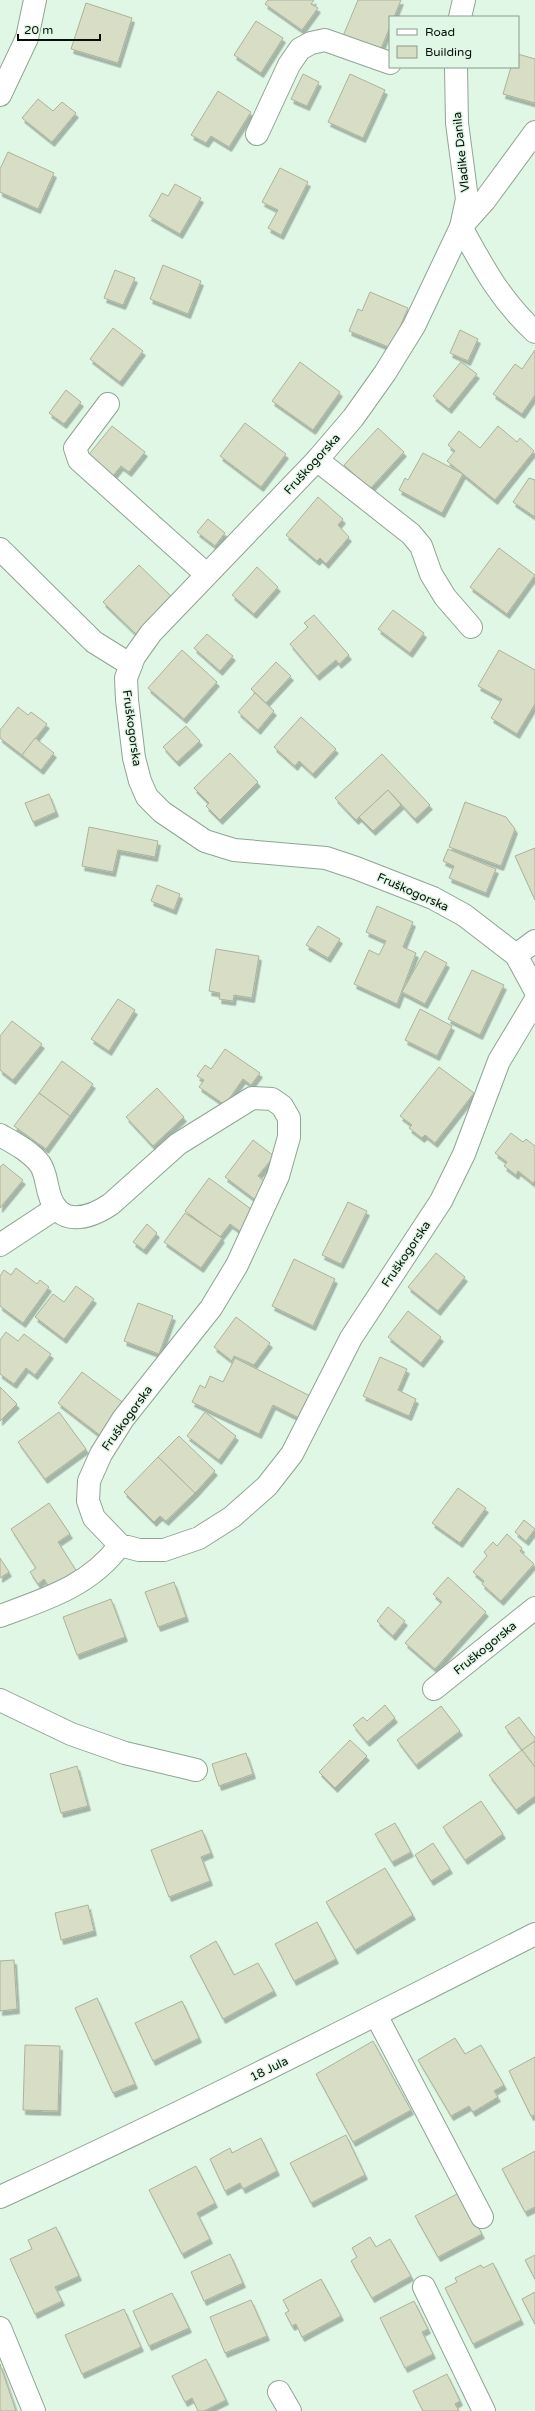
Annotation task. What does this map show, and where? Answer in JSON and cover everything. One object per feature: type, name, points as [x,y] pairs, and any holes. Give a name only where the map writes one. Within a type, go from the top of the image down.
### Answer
[{"type":"street","points":[[0,95],[27,38],[35,0]]},
{"type":"street","points":[[460,16],[464,0]]},
{"type":"street","points":[[257,134],[289,65],[300,49],[311,43],[325,40],[389,63]]},
{"type":"street","name":"Vladike Danila","points":[[456,68],[457,123],[466,199],[461,227]]},
{"type":"street","points":[[535,132],[485,200],[461,227],[495,288],[516,314],[535,332]]},
{"type":"street","name":"Fruškogorska","points":[[461,227],[414,326],[385,373],[353,418],[317,460],[150,633],[130,665],[126,678],[127,700],[134,758],[140,781],[147,797],[177,823],[205,841],[234,850],[326,858],[433,898],[464,915],[516,955],[535,990]]},
{"type":"street","points":[[108,404],[75,448],[78,460],[206,574]]},
{"type":"street","points":[[317,460],[411,534],[421,546],[432,574],[445,598],[471,627]]},
{"type":"street","points":[[0,549],[94,642],[130,665]]},
{"type":"street","points":[[516,955],[535,941]]},
{"type":"street","name":"Fruškogorska","points":[[56,1208],[67,1217],[82,1218],[98,1212],[178,1144],[252,1098],[272,1099],[282,1106],[289,1118],[289,1137],[278,1176],[237,1265],[211,1308],[123,1419],[101,1454],[89,1481],[88,1501],[94,1518],[120,1545],[139,1550],[164,1550],[199,1538],[232,1517],[267,1486],[287,1459],[351,1338],[441,1201],[464,1154],[499,1061],[535,1001]]},
{"type":"street","points":[[0,1135],[26,1150],[40,1164],[56,1208],[0,1245]]},
{"type":"street","points":[[0,1616],[70,1589],[107,1562],[120,1545]]},
{"type":"street","name":"Fruškogorska","points":[[434,1688],[535,1608]]},
{"type":"street","points":[[0,1700],[71,1734],[132,1755],[196,1770]]},
{"type":"street","name":"18 Jula","points":[[0,2197],[103,2150],[376,2015],[535,1934]]},
{"type":"street","points":[[376,2015],[482,2217]]},
{"type":"street","points":[[424,2287],[484,2411]]},
{"type":"street","points":[[0,2328],[34,2411]]},
{"type":"street","points":[[279,2392],[290,2411]]},
{"type":"building","points":[[268,0],[314,0],[311,4],[318,8],[302,30],[265,4]]},
{"type":"building","points":[[358,0],[401,0],[394,16],[389,16],[389,29],[380,51],[343,36]]},
{"type":"building","points":[[86,3],[132,18],[118,63],[71,49]]},
{"type":"building","points":[[256,21],[283,38],[261,73],[234,55]]},
{"type":"building","points":[[519,54],[535,59],[535,103],[503,94],[511,68],[519,68]]},
{"type":"building","points":[[303,74],[319,82],[307,106],[291,99]]},
{"type":"building","points":[[350,74],[385,90],[363,138],[328,122]]},
{"type":"building","points":[[218,91],[251,112],[229,147],[211,136],[206,143],[191,135]]},
{"type":"building","points":[[38,99],[53,111],[62,102],[76,113],[52,142],[22,118]]},
{"type":"building","points":[[8,152],[54,173],[38,209],[0,192],[0,169]]},
{"type":"building","points":[[280,168],[308,182],[281,235],[268,228],[278,210],[262,202]]},
{"type":"building","points":[[175,184],[201,198],[180,234],[149,216],[162,193],[168,196]]},
{"type":"building","points":[[163,265],[201,281],[188,314],[150,299]]},
{"type":"building","points":[[115,270],[135,278],[123,305],[104,298]]},
{"type":"building","points":[[370,292],[408,308],[391,348],[349,331],[358,309],[362,311]]},
{"type":"building","points":[[113,328],[143,351],[120,382],[90,359]]},
{"type":"building","points":[[460,330],[478,339],[468,361],[450,353]]},
{"type":"building","points":[[535,350],[535,395],[522,414],[493,394],[515,364],[522,369]]},
{"type":"building","points":[[300,362],[340,392],[313,430],[272,401]]},
{"type":"building","points":[[461,362],[477,374],[449,409],[433,396]]},
{"type":"building","points":[[66,390],[81,402],[64,424],[49,413]]},
{"type":"building","points":[[245,423],[286,454],[261,487],[220,456]]},
{"type":"building","points":[[112,426],[145,452],[129,472],[121,466],[112,477],[86,458]]},
{"type":"building","points":[[498,426],[517,442],[520,438],[534,451],[495,500],[447,461],[455,451],[448,445],[459,431],[480,448]]},
{"type":"building","points":[[378,428],[404,452],[370,489],[344,465]]},
{"type":"building","points":[[423,453],[463,474],[442,513],[399,490],[405,478],[408,480]]},
{"type":"building","points":[[529,478],[535,480],[535,517],[513,502]]},
{"type":"building","points":[[318,497],[343,519],[338,525],[349,537],[326,564],[320,558],[317,561],[286,535]]},
{"type":"building","points":[[208,519],[225,533],[215,546],[197,532]]},
{"type":"building","points":[[499,548],[535,575],[507,614],[470,587]]},
{"type":"building","points":[[139,565],[172,597],[136,634],[103,602]]},
{"type":"building","points":[[257,567],[278,587],[254,614],[232,595]]},
{"type":"building","points":[[393,610],[424,633],[410,653],[378,629]]},
{"type":"building","points":[[314,615],[349,655],[339,664],[336,660],[317,676],[290,644],[308,627],[304,623]]},
{"type":"building","points":[[207,634],[233,656],[220,671],[194,648]]},
{"type":"building","points":[[182,650],[217,682],[184,719],[148,688]]},
{"type":"building","points":[[499,650],[535,670],[535,704],[517,734],[491,718],[502,699],[478,686]]},
{"type":"building","points":[[276,662],[291,676],[266,703],[251,689]]},
{"type":"building","points":[[255,693],[274,711],[258,730],[238,712]]},
{"type":"building","points":[[18,707],[28,715],[31,712],[47,724],[22,755],[0,738],[0,730]]},
{"type":"building","points":[[301,717],[336,749],[313,774],[299,761],[295,766],[274,747]]},
{"type":"building","points":[[186,726],[200,741],[177,762],[163,747]]},
{"type":"building","points":[[35,738],[54,753],[41,770],[22,755]]},
{"type":"building","points":[[230,753],[258,782],[220,820],[206,806],[209,803],[194,788]]},
{"type":"building","points":[[382,754],[430,805],[415,819],[388,790],[356,820],[335,798]]},
{"type":"building","points":[[388,790],[401,805],[373,831],[359,817]]},
{"type":"building","points":[[49,794],[56,812],[33,822],[25,803]]},
{"type":"building","points":[[465,802],[506,817],[515,829],[501,866],[449,847]]},
{"type":"building","points":[[89,827],[158,841],[155,857],[118,850],[113,872],[82,866]]},
{"type":"building","points":[[535,848],[535,900],[515,856]]},
{"type":"building","points":[[448,849],[496,869],[486,893],[449,878],[454,866],[443,861]]},
{"type":"building","points":[[157,885],[180,894],[174,910],[151,901]]},
{"type":"building","points":[[377,906],[413,922],[403,947],[416,953],[397,1004],[354,984],[369,950],[379,955],[386,941],[366,932]]},
{"type":"building","points":[[318,926],[340,939],[328,958],[306,945]]},
{"type":"building","points":[[216,949],[259,956],[252,998],[234,995],[233,1001],[219,999],[220,993],[209,991]]},
{"type":"building","points":[[425,951],[447,963],[425,1004],[402,992]]},
{"type":"building","points":[[472,970],[504,985],[480,1035],[448,1019]]},
{"type":"building","points":[[118,999],[135,1010],[109,1051],[91,1039]]},
{"type":"building","points":[[420,1009],[452,1026],[437,1056],[405,1040]]},
{"type":"building","points":[[12,1021],[42,1044],[13,1080],[0,1070],[0,1036]]},
{"type":"building","points":[[225,1049],[260,1073],[251,1085],[243,1079],[225,1105],[199,1087],[204,1080],[197,1076],[205,1065],[211,1069]]},
{"type":"building","points":[[62,1061],[93,1084],[70,1116],[39,1093]]},
{"type":"building","points":[[439,1067],[474,1093],[435,1143],[425,1135],[422,1138],[409,1128],[412,1125],[400,1116]]},
{"type":"building","points":[[157,1088],[184,1117],[153,1146],[126,1117]]},
{"type":"building","points":[[39,1093],[70,1116],[46,1149],[14,1126]]},
{"type":"building","points":[[511,1133],[523,1142],[526,1139],[535,1146],[535,1181],[533,1183],[518,1171],[516,1175],[504,1166],[507,1162],[495,1153]]},
{"type":"building","points":[[253,1140],[274,1156],[258,1176],[269,1185],[257,1201],[225,1177]]},
{"type":"building","points":[[3,1164],[23,1180],[0,1208],[0,1167]]},
{"type":"building","points":[[209,1178],[255,1212],[241,1232],[230,1224],[220,1237],[185,1211]]},
{"type":"building","points":[[348,1202],[367,1211],[341,1264],[322,1255]]},
{"type":"building","points":[[185,1213],[222,1238],[201,1268],[164,1242]]},
{"type":"building","points":[[147,1224],[157,1233],[144,1250],[133,1242]]},
{"type":"building","points":[[436,1253],[465,1277],[438,1311],[408,1287]]},
{"type":"building","points":[[294,1259],[335,1279],[313,1326],[272,1306]]},
{"type":"building","points":[[16,1268],[37,1284],[40,1280],[49,1287],[23,1323],[0,1306],[0,1276],[4,1270],[11,1275]]},
{"type":"building","points":[[76,1286],[94,1299],[64,1339],[35,1317],[53,1294],[64,1302]]},
{"type":"building","points":[[138,1303],[173,1316],[159,1354],[124,1341]]},
{"type":"building","points":[[408,1311],[441,1337],[421,1363],[388,1337]]},
{"type":"building","points":[[236,1317],[270,1343],[254,1365],[234,1356],[232,1361],[214,1347]]},
{"type":"building","points":[[6,1332],[18,1341],[24,1334],[51,1354],[35,1375],[26,1368],[14,1384],[0,1374],[0,1340]]},
{"type":"building","points":[[380,1357],[407,1369],[398,1390],[416,1399],[409,1416],[363,1396]]},
{"type":"building","points":[[235,1358],[316,1399],[305,1421],[273,1405],[259,1434],[192,1402],[200,1385],[205,1388],[210,1376],[223,1382]]},
{"type":"building","points":[[82,1372],[125,1404],[101,1436],[58,1403]]},
{"type":"building","points":[[0,1387],[17,1404],[0,1421]]},
{"type":"building","points":[[59,1412],[86,1449],[45,1479],[18,1442]]},
{"type":"building","points":[[205,1412],[236,1436],[219,1460],[187,1436]]},
{"type":"building","points":[[179,1436],[215,1471],[195,1493],[158,1457]]},
{"type":"building","points":[[158,1457],[195,1493],[166,1521],[160,1516],[154,1522],[124,1492]]},
{"type":"building","points":[[458,1488],[486,1508],[460,1543],[432,1523]]},
{"type":"building","points":[[49,1503],[70,1534],[58,1542],[79,1575],[53,1593],[44,1579],[38,1584],[30,1572],[36,1568],[11,1529]]},
{"type":"building","points":[[524,1520],[535,1529],[526,1541],[515,1532]]},
{"type":"building","points":[[507,1534],[522,1548],[520,1551],[534,1564],[501,1601],[482,1584],[484,1581],[473,1572],[487,1556],[484,1552],[493,1542],[497,1546]]},
{"type":"building","points":[[0,1558],[9,1572],[0,1578]]},
{"type":"building","points":[[448,1577],[486,1612],[435,1669],[405,1643],[442,1602],[433,1594]]},
{"type":"building","points":[[174,1582],[186,1617],[158,1627],[145,1592]]},
{"type":"building","points":[[111,1599],[125,1637],[77,1655],[63,1617]]},
{"type":"building","points":[[388,1607],[405,1621],[393,1636],[377,1621]]},
{"type":"building","points":[[385,1705],[395,1718],[367,1742],[353,1725],[363,1717],[367,1721]]},
{"type":"building","points":[[441,1706],[460,1731],[416,1765],[397,1740]]},
{"type":"building","points":[[519,1717],[535,1738],[535,1741],[522,1750],[505,1727]]},
{"type":"building","points":[[350,1740],[367,1756],[335,1788],[319,1772]]},
{"type":"building","points":[[535,1741],[535,1767],[522,1750]]},
{"type":"building","points":[[522,1750],[535,1767],[535,1796],[516,1810],[489,1775]]},
{"type":"building","points":[[246,1753],[253,1774],[219,1786],[212,1764]]},
{"type":"building","points":[[77,1766],[88,1806],[61,1813],[50,1774]]},
{"type":"building","points":[[481,1801],[503,1834],[465,1860],[443,1827]]},
{"type":"building","points":[[395,1823],[411,1852],[392,1862],[375,1834]]},
{"type":"building","points":[[202,1830],[211,1853],[201,1857],[210,1881],[169,1897],[151,1850]]},
{"type":"building","points":[[433,1843],[450,1869],[431,1881],[415,1855]]},
{"type":"building","points":[[385,1868],[413,1915],[355,1950],[326,1902]]},
{"type":"building","points":[[88,1905],[94,1931],[61,1940],[55,1913]]},
{"type":"building","points":[[317,1922],[336,1959],[294,1981],[275,1944]]},
{"type":"building","points":[[216,1941],[234,1975],[258,1963],[274,1991],[223,2019],[190,1956]]},
{"type":"building","points":[[14,1960],[17,2009],[0,2011],[0,1961]]},
{"type":"building","points":[[97,1998],[135,2084],[113,2093],[75,2008]]},
{"type":"building","points":[[182,2001],[199,2038],[153,2061],[135,2023]]},
{"type":"building","points":[[455,2038],[465,2054],[481,2045],[504,2085],[494,2091],[498,2097],[473,2112],[469,2106],[451,2116],[418,2060]]},
{"type":"building","points":[[373,2041],[411,2110],[353,2142],[316,2074]]},
{"type":"building","points":[[25,2045],[60,2046],[58,2111],[23,2110]]},
{"type":"building","points":[[535,2057],[535,2115],[531,2116],[509,2071]]},
{"type":"building","points":[[346,2135],[365,2175],[311,2203],[290,2163]]},
{"type":"building","points":[[261,2138],[277,2171],[243,2189],[240,2183],[225,2191],[210,2159],[230,2148],[232,2153]]},
{"type":"building","points":[[535,2151],[535,2207],[525,2212],[502,2169]]},
{"type":"building","points":[[196,2166],[215,2203],[197,2213],[210,2239],[182,2254],[149,2190]]},
{"type":"building","points":[[459,2193],[482,2234],[438,2257],[415,2216]]},
{"type":"building","points":[[56,2227],[79,2276],[55,2287],[62,2301],[35,2314],[10,2259],[32,2249],[28,2240]]},
{"type":"building","points":[[370,2237],[376,2247],[390,2239],[411,2276],[372,2298],[351,2261],[357,2257],[352,2248]]},
{"type":"building","points":[[230,2254],[243,2283],[204,2301],[191,2272]]},
{"type":"building","points":[[535,2255],[535,2279],[525,2260]]},
{"type":"building","points":[[493,2263],[521,2320],[473,2344],[445,2288],[457,2282],[455,2278],[481,2265],[483,2268]]},
{"type":"building","points":[[321,2279],[341,2316],[302,2337],[296,2324],[292,2326],[285,2313],[289,2311],[283,2300]]},
{"type":"building","points":[[535,2292],[535,2324],[522,2299]]},
{"type":"building","points":[[172,2293],[189,2328],[149,2346],[133,2311]]},
{"type":"building","points":[[251,2300],[267,2336],[225,2353],[210,2317]]},
{"type":"building","points":[[414,2301],[428,2329],[422,2332],[433,2354],[405,2368],[380,2318]]},
{"type":"building","points":[[124,2309],[141,2347],[82,2374],[65,2335]]},
{"type":"building","points":[[206,2359],[226,2400],[204,2411],[198,2411],[192,2398],[185,2402],[172,2376]]},
{"type":"building","points":[[0,2364],[16,2411],[0,2411]]},
{"type":"building","points":[[447,2374],[460,2401],[455,2404],[459,2411],[423,2411],[413,2391]]}]
